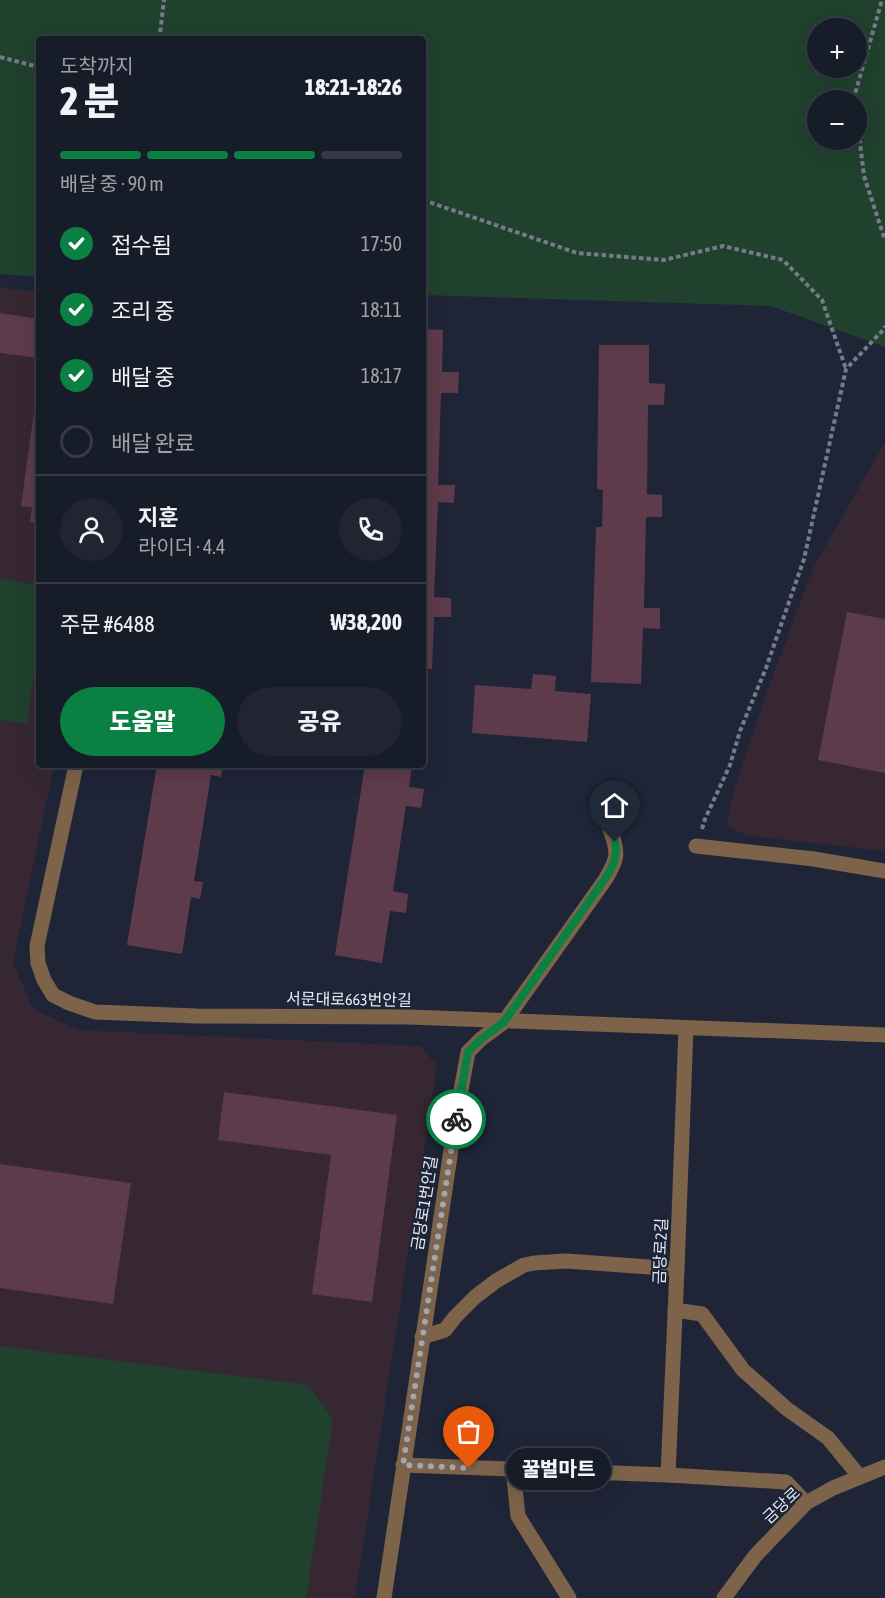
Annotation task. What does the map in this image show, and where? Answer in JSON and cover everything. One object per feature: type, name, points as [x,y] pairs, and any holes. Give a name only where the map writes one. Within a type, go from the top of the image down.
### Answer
[{"type":"street","name":"서문대로663번안길","points":[[75,768],[37,946],[38,963],[53,995],[95,1012],[198,1016],[410,1017],[885,1035]]},
{"type":"street","name":"금당로1번안길","points":[[384,1598],[422,1338],[468,1052],[504,1022],[612,868],[617,853],[610,829]]},
{"type":"street","points":[[696,846],[814,859],[885,871]]},
{"type":"street","name":"금당로2길","points":[[668,1475],[686,1028]]},
{"type":"street","points":[[422,1338],[445,1330],[475,1297],[496,1281],[524,1265],[566,1261],[677,1269]]},
{"type":"street","points":[[675,1310],[702,1314],[743,1370],[787,1409],[828,1438],[860,1477]]},
{"type":"street","points":[[403,1465],[786,1482],[806,1503]]},
{"type":"street","name":"금당로","points":[[724,1598],[755,1556],[806,1503],[833,1488],[885,1467]]},
{"type":"street","points":[[513,1469],[518,1516],[570,1598]]},
{"type":"path","points":[[161,36],[164,0]]},
{"type":"path","points":[[856,90],[882,0]]},
{"type":"path","points":[[0,57],[36,66]]},
{"type":"path","points":[[861,150],[864,176],[885,240]]},
{"type":"path","points":[[426,201],[577,253],[664,260],[723,246],[783,260],[822,300],[846,369]]},
{"type":"path","points":[[696,846],[705,819],[730,765],[740,731],[766,668],[804,559],[846,369],[885,326]]},
{"type":"shaded area","points":[[0,288],[36,292],[36,768],[53,768],[13,963],[33,1009],[78,1030],[420,1046],[437,1065],[355,1598],[0,1598]]},
{"type":"shaded area","points":[[885,442],[885,851],[750,836],[728,827],[729,810],[741,768],[813,568]]},
{"type":"green space","points":[[0,0],[885,0],[885,347],[771,306],[426,295],[426,36],[36,36],[36,277],[0,274]]},
{"type":"green space","points":[[0,579],[36,585],[36,659],[27,724],[0,720]]},
{"type":"green space","points":[[0,1346],[308,1385],[333,1419],[306,1598],[0,1598]]},
{"type":"building","points":[[0,313],[36,319],[36,358],[0,353]]},
{"type":"building","points":[[426,329],[443,330],[442,372],[459,372],[458,393],[441,393],[438,485],[455,485],[454,503],[438,502],[434,597],[451,598],[451,617],[434,617],[432,669],[426,668]]},
{"type":"building","points":[[599,345],[649,345],[649,383],[665,384],[664,405],[648,405],[647,494],[662,495],[662,517],[646,517],[644,608],[660,608],[660,629],[643,628],[641,684],[591,682],[596,527],[602,527],[603,490],[597,489]]},
{"type":"building","points":[[36,397],[36,523],[30,522],[32,507],[21,506]]},
{"type":"building","points":[[847,612],[885,619],[885,773],[818,760]]},
{"type":"building","points":[[533,674],[556,676],[555,691],[591,694],[587,742],[472,733],[475,685],[531,689]]},
{"type":"building","points":[[156,768],[222,768],[221,777],[211,775],[194,881],[203,882],[200,899],[191,897],[182,954],[127,945]]},
{"type":"building","points":[[365,768],[412,768],[409,787],[424,789],[421,808],[406,806],[393,891],[408,894],[406,913],[390,911],[382,963],[335,955]]},
{"type":"building","points":[[224,1092],[397,1115],[372,1302],[312,1294],[331,1155],[218,1140]]},
{"type":"building","points":[[0,1164],[131,1183],[113,1304],[0,1288]]},
{"type":"way so far","points":[[456,1119],[403,1465],[469,1468]]},
{"type":"place","name":"꿀벌마트","points":[[469,1468]]},
{"type":"route","points":[[456,1119],[468,1052],[504,1022],[604,880],[612,868],[617,853],[615,842]]}]
